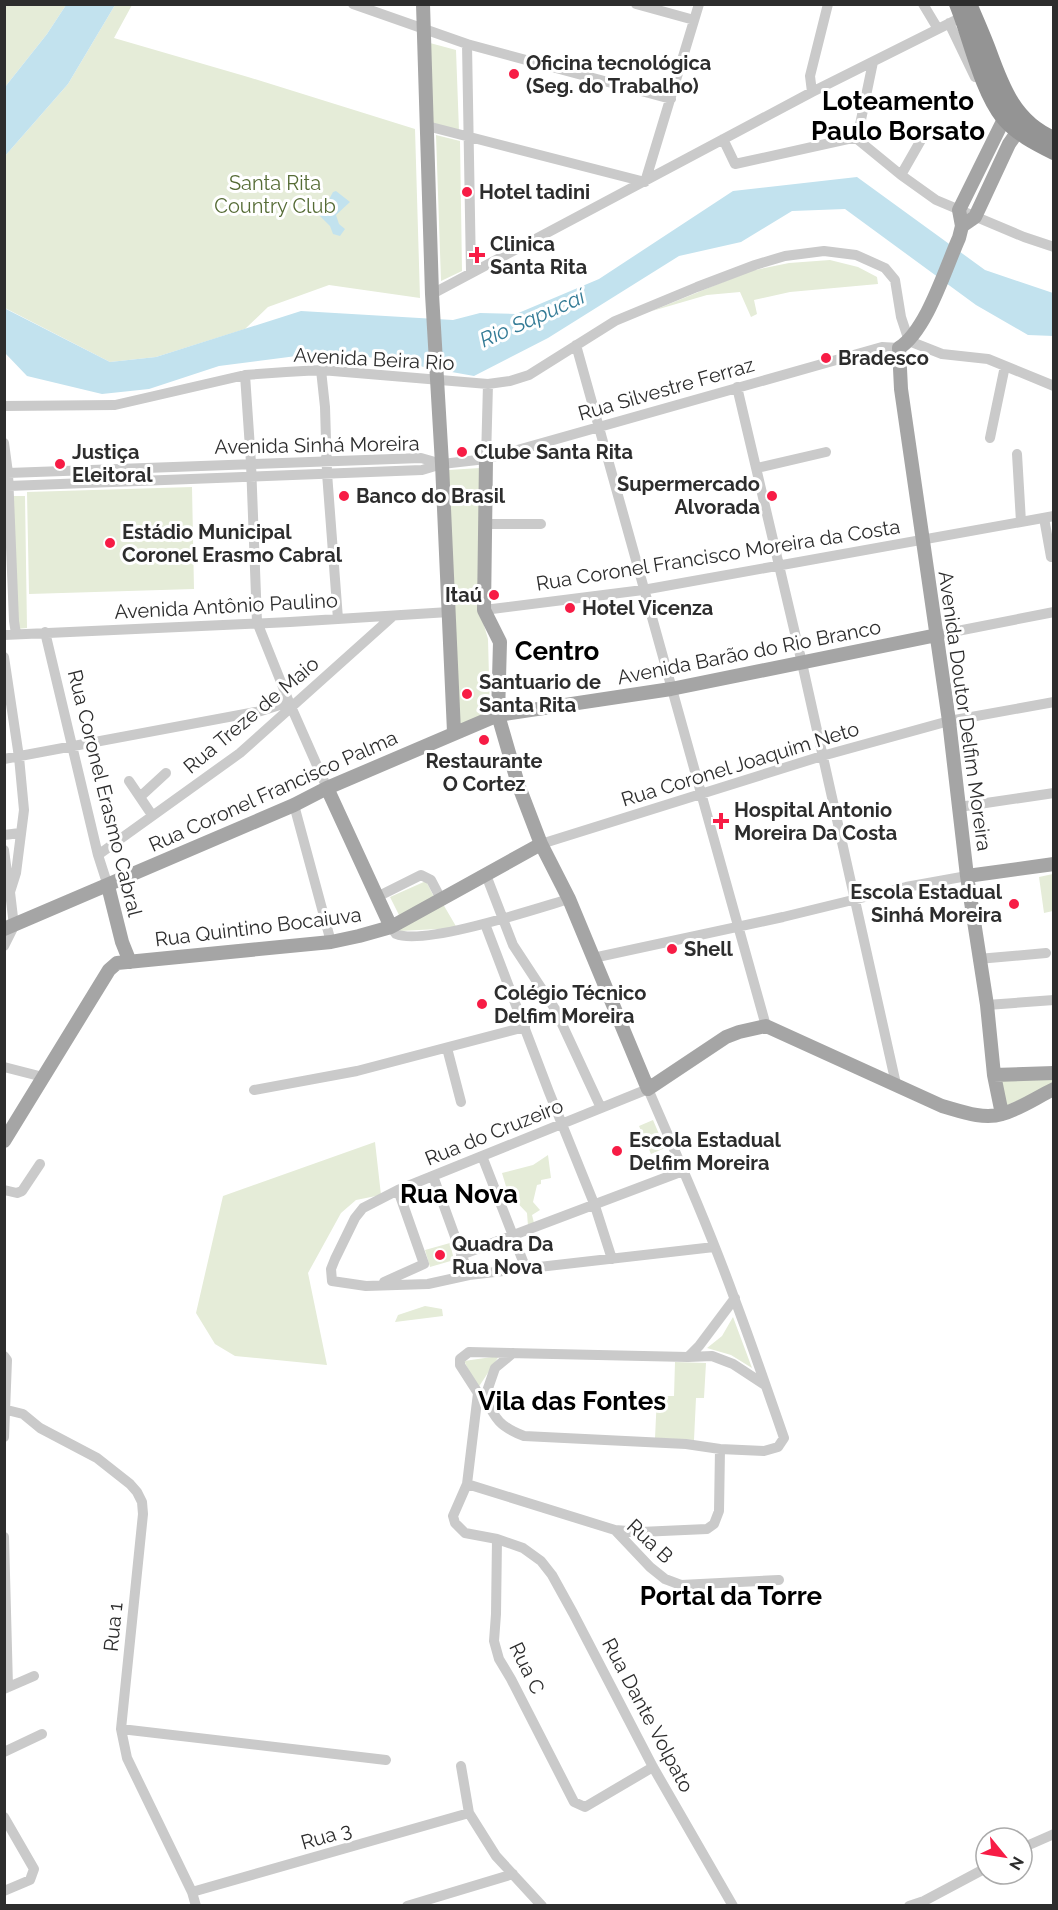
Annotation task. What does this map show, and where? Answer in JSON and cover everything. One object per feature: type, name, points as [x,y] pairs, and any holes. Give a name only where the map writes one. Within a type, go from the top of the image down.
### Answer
[{"type":"highway","points":[[959,12],[1002,124],[1053,152]]},
{"type":"highway","points":[[959,12],[1014,109],[1029,124],[1053,139]]},
{"type":"main road","points":[[423,4],[432,294],[439,388],[454,732]]},
{"type":"main road","points":[[960,232],[959,210],[1002,124]]},
{"type":"main road","points":[[904,344],[923,321],[960,232],[975,217],[1009,144],[1018,131]]},
{"type":"main road","name":"Avenida Doutor Delfim Moreira","points":[[904,344],[901,389],[949,721],[978,959],[987,1005],[994,1075],[1002,1114]]},
{"type":"main road","points":[[486,459],[484,610],[500,642],[498,715],[518,784],[541,844],[569,899],[648,1089],[726,1037],[766,1026],[942,1106],[968,1113],[1002,1114],[1053,1089]]},
{"type":"main road","name":"Avenida Barão do Rio Branco","points":[[454,732],[498,715],[671,689],[937,635]]},
{"type":"main road","name":"Rua Coronel Francisco Palma","points":[[9,927],[294,805],[454,732]]},
{"type":"main road","points":[[327,788],[391,927]]},
{"type":"main road","name":"Rua Quintino Bocaiuva","points":[[130,962],[330,942],[391,927],[541,844]]},
{"type":"main road","points":[[967,876],[1053,864]]},
{"type":"main road","name":"Rua Coronel Erasmo Cabral","points":[[108,886],[130,962]]},
{"type":"main road","points":[[4,1142],[109,970],[117,963],[130,962]]},
{"type":"main road","points":[[994,1075],[1053,1073]]},
{"type":"street","points":[[353,4],[467,44],[671,99]]},
{"type":"street","points":[[636,4],[694,20]]},
{"type":"street","points":[[645,182],[699,4]]},
{"type":"street","points":[[812,92],[810,76],[828,4]]},
{"type":"street","points":[[923,4],[938,29]]},
{"type":"street","points":[[432,294],[812,92],[938,29],[959,12],[1002,124]]},
{"type":"street","points":[[467,44],[471,272]]},
{"type":"street","points":[[857,139],[873,62]]},
{"type":"street","points":[[427,126],[645,182]]},
{"type":"street","points":[[901,175],[925,133]]},
{"type":"street","points":[[723,139],[735,164],[848,139],[857,139],[936,200],[1053,247]]},
{"type":"street","name":"Avenida Beira Rio","points":[[4,406],[115,405],[244,375],[321,370],[488,384],[510,381],[529,375],[615,321],[697,287],[785,256],[824,251],[856,255],[885,268],[895,280],[904,344]]},
{"type":"street","points":[[904,344],[942,354],[988,359],[1053,386]]},
{"type":"street","name":"Rua Silvestre Ferraz","points":[[442,464],[486,459],[882,347],[904,344]]},
{"type":"street","points":[[576,345],[766,1026]]},
{"type":"street","points":[[990,438],[1005,366]]},
{"type":"street","points":[[321,370],[338,619]]},
{"type":"street","points":[[244,375],[251,463],[257,622],[290,705],[327,788]]},
{"type":"street","points":[[486,459],[488,384]]},
{"type":"street","points":[[737,387],[780,566],[896,1084]]},
{"type":"street","points":[[4,443],[9,473],[9,621],[16,634]]},
{"type":"street","points":[[757,468],[826,452]]},
{"type":"street","points":[[1017,453],[1021,522]]},
{"type":"street","name":"Avenida Sinhá Moreira","points":[[9,473],[251,463],[422,470],[442,464]]},
{"type":"street","points":[[188,466],[188,477]]},
{"type":"street","name":"Avenida Sinhá Moreira","points":[[8,486],[251,476],[327,467]]},
{"type":"street","points":[[1048,517],[1051,557]]},
{"type":"street","name":"Rua Coronel Francisco Moreira da Costa","points":[[484,610],[643,590],[1048,517]]},
{"type":"street","points":[[484,524],[541,524]]},
{"type":"street","name":"Avenida Antônio Paulino","points":[[4,635],[449,612]]},
{"type":"street","points":[[937,635],[1053,612]]},
{"type":"street","name":"Rua Treze de Maio","points":[[98,855],[240,753],[290,705],[393,616]]},
{"type":"street","name":"Rua Coronel Erasmo Cabral","points":[[45,632],[98,855],[108,886]]},
{"type":"street","points":[[4,657],[19,757],[24,810],[16,873],[10,892]]},
{"type":"street","name":"Rua Coronel Joaquim Neto","points":[[541,844],[822,756],[949,721],[1053,702]]},
{"type":"street","points":[[4,759],[290,705]]},
{"type":"street","points":[[141,796],[166,773]]},
{"type":"street","points":[[129,781],[152,815]]},
{"type":"street","points":[[959,807],[1053,793]]},
{"type":"street","points":[[294,805],[330,942]]},
{"type":"street","points":[[4,835],[20,832]]},
{"type":"street","points":[[4,850],[10,892],[9,927],[4,946]]},
{"type":"street","points":[[377,897],[421,875],[431,880],[441,899]]},
{"type":"street","points":[[486,875],[513,945],[555,1009],[601,1107]]},
{"type":"street","points":[[593,958],[783,918],[906,887],[967,876]]},
{"type":"street","points":[[391,927],[396,933],[411,937],[485,924],[569,899]]},
{"type":"street","points":[[485,924],[595,1206],[612,1258]]},
{"type":"street","points":[[978,959],[1046,953]]},
{"type":"street","points":[[987,1005],[1053,1000]]},
{"type":"street","points":[[254,1090],[357,1071],[525,1027]]},
{"type":"street","points":[[447,1048],[461,1102]]},
{"type":"street","points":[[4,1067],[43,1077]]},
{"type":"street","points":[[648,1089],[735,1298],[784,1437],[778,1447],[764,1451],[720,1449],[686,1444],[524,1436],[510,1431],[501,1424],[460,1365],[460,1359],[469,1352],[712,1356],[733,1364],[765,1385]]},
{"type":"street","name":"Rua do Cruzeiro","points":[[380,1285],[366,1286],[332,1281],[335,1259],[355,1218],[363,1208],[398,1190],[648,1089]]},
{"type":"street","points":[[482,1156],[526,1269]]},
{"type":"street","points":[[4,1190],[17,1193],[22,1191],[40,1164]]},
{"type":"street","points":[[461,1256],[683,1171]]},
{"type":"street","points":[[433,1176],[469,1275]]},
{"type":"street","points":[[380,1285],[424,1264],[398,1190]]},
{"type":"street","points":[[380,1285],[428,1284],[469,1275],[714,1247]]},
{"type":"street","points":[[688,1357],[735,1298]]},
{"type":"street","points":[[497,1539],[465,1533],[455,1523],[453,1516],[467,1484],[482,1395],[495,1368],[513,1353]]},
{"type":"street","points":[[4,1356],[7,1360],[7,1410],[4,1437]]},
{"type":"street","name":"Rua 1","points":[[7,1410],[23,1414],[40,1428],[97,1458],[130,1484],[142,1502],[143,1515],[121,1729],[127,1758],[192,1892],[196,1905]]},
{"type":"street","points":[[615,1530],[640,1532],[708,1529],[714,1524],[719,1511],[720,1449]]},
{"type":"street","name":"Rua B","points":[[467,1484],[615,1530],[650,1567],[665,1579],[681,1585],[779,1580]]},
{"type":"street","points":[[4,1537],[6,1688],[34,1676]]},
{"type":"street","name":"Rua Dante Volpato","points":[[497,1539],[523,1548],[541,1561],[552,1575],[653,1767],[733,1905]]},
{"type":"street","name":"Rua C","points":[[497,1539],[494,1641],[499,1659],[574,1802],[585,1806],[653,1767]]},
{"type":"street","points":[[121,1729],[386,1760]]},
{"type":"street","points":[[4,1752],[42,1734]]},
{"type":"street","points":[[461,1766],[469,1813],[496,1856],[542,1905]]},
{"type":"street","name":"Rua 3","points":[[192,1892],[469,1813]]},
{"type":"street","points":[[4,1817],[34,1869],[33,1877],[4,1891]]},
{"type":"street","points":[[1034,1843],[1053,1834]]},
{"type":"street","points":[[407,1905],[513,1874]]},
{"type":"street","points":[[909,1905],[924,1901],[974,1874]]},
{"type":"green space","points":[[5,5],[66,5],[47,34],[5,87]]},
{"type":"green space","name":"Santa Rita Country Club","points":[[115,5],[132,5],[114,38],[415,129],[420,298],[329,285],[268,307],[245,329],[156,357],[110,362],[5,308],[5,156],[68,84]]},
{"type":"green space","points":[[430,43],[456,50],[459,131],[432,123]]},
{"type":"green space","points":[[436,135],[460,141],[462,271],[441,281]]},
{"type":"green space","points":[[830,260],[858,267],[877,277],[878,284],[790,292],[754,300],[757,314],[751,317],[740,292],[707,295],[652,311],[750,271],[789,263]]},
{"type":"green space","points":[[480,468],[481,615],[488,639],[490,715],[458,725],[448,470]]},
{"type":"green space","name":"Estádio Municipal Coronel Erasmo Cabral","points":[[192,487],[194,589],[29,594],[27,492]]},
{"type":"green space","points":[[12,496],[25,496],[27,628],[16,629]]},
{"type":"green space","points":[[1053,874],[1053,911],[1044,913],[1039,877]]},
{"type":"green space","points":[[426,881],[435,899],[400,917],[390,897]]},
{"type":"green space","points":[[443,904],[457,928],[400,931],[399,929]]},
{"type":"green space","points":[[1053,1079],[1053,1085],[1005,1106],[1001,1081]]},
{"type":"green space","points":[[653,1120],[665,1148],[651,1154],[639,1126]]},
{"type":"green space","points":[[375,1142],[381,1195],[356,1200],[341,1213],[308,1273],[327,1365],[235,1356],[215,1344],[196,1313],[223,1196]]},
{"type":"green space","points":[[548,1155],[551,1178],[541,1180],[541,1184],[537,1185],[533,1202],[540,1210],[532,1215],[534,1223],[528,1226],[527,1213],[508,1193],[502,1173],[533,1165]]},
{"type":"green space","name":"Quadra Da Rua Nova","points":[[450,1243],[454,1260],[430,1267],[425,1250]]},
{"type":"green space","points":[[425,1306],[442,1309],[443,1316],[395,1322],[398,1315]]},
{"type":"green space","points":[[733,1317],[752,1368],[731,1355],[707,1348],[722,1336]]},
{"type":"green space","points":[[499,1356],[478,1388],[464,1361]]},
{"type":"green space","points":[[675,1362],[706,1363],[704,1398],[696,1398],[694,1440],[655,1438],[657,1396],[674,1396]]},
{"type":"water","points":[[66,5],[115,5],[68,84],[5,156],[5,87],[47,34]]},
{"type":"water","name":"Rio Sapucaí","points":[[857,177],[985,270],[1053,293],[1054,336],[1028,335],[976,305],[845,209],[792,211],[741,242],[679,256],[548,338],[474,376],[335,351],[219,366],[149,389],[102,394],[27,376],[5,353],[4,308],[110,362],[156,357],[301,311],[453,320],[480,313],[516,314],[599,279],[733,191]]},
{"type":"water","points":[[336,191],[350,202],[336,215],[339,224],[345,229],[340,236],[333,234],[330,226],[317,213]]},
{"type":"place","name":"Oficina tecnológica (Seg. do Trabalho)","points":[[514,74]]},
{"type":"place","name":"Hotel tadini","points":[[467,192]]},
{"type":"place","name":"Clinica Santa Rita","points":[[477,255]]},
{"type":"place","name":"Bradesco","points":[[826,358]]},
{"type":"place","name":"Clube Santa Rita","points":[[462,452]]},
{"type":"place","name":"Justiça Eleitoral","points":[[60,464]]},
{"type":"place","name":"Banco do Brasil","points":[[344,496]]},
{"type":"place","name":"Supermercado Alvorada","points":[[772,496]]},
{"type":"place","name":"Estádio Municipal Coronel Erasmo Cabral","points":[[110,543]]},
{"type":"place","name":"Itaú","points":[[494,595]]},
{"type":"place","name":"Hotel Vicenza","points":[[570,608]]},
{"type":"place","name":"Santuario de Santa Rita","points":[[467,694]]},
{"type":"place","name":"Restaurante O Cortez","points":[[484,740]]},
{"type":"place","name":"Hospital Antonio Moreira Da Costa","points":[[721,821]]},
{"type":"place","name":"Escola Estadual Sinhá Moreira","points":[[1014,904]]},
{"type":"place","name":"Shell","points":[[672,949]]},
{"type":"place","name":"Colégio Técnico Delfim Moreira","points":[[482,1004]]},
{"type":"place","name":"Escola Estadual Delfim Moreira","points":[[617,1151]]},
{"type":"place","name":"Quadra Da Rua Nova","points":[[440,1255]]},
{"type":"district","name":"Loteamento Paulo Borsato","points":[[898,116]]},
{"type":"district","name":"Centro","points":[[557,651]]},
{"type":"district","name":"Rua Nova","points":[[459,1194]]},
{"type":"district","name":"Vila das Fontes","points":[[572,1401]]},
{"type":"district","name":"Portal da Torre","points":[[731,1596]]}]
